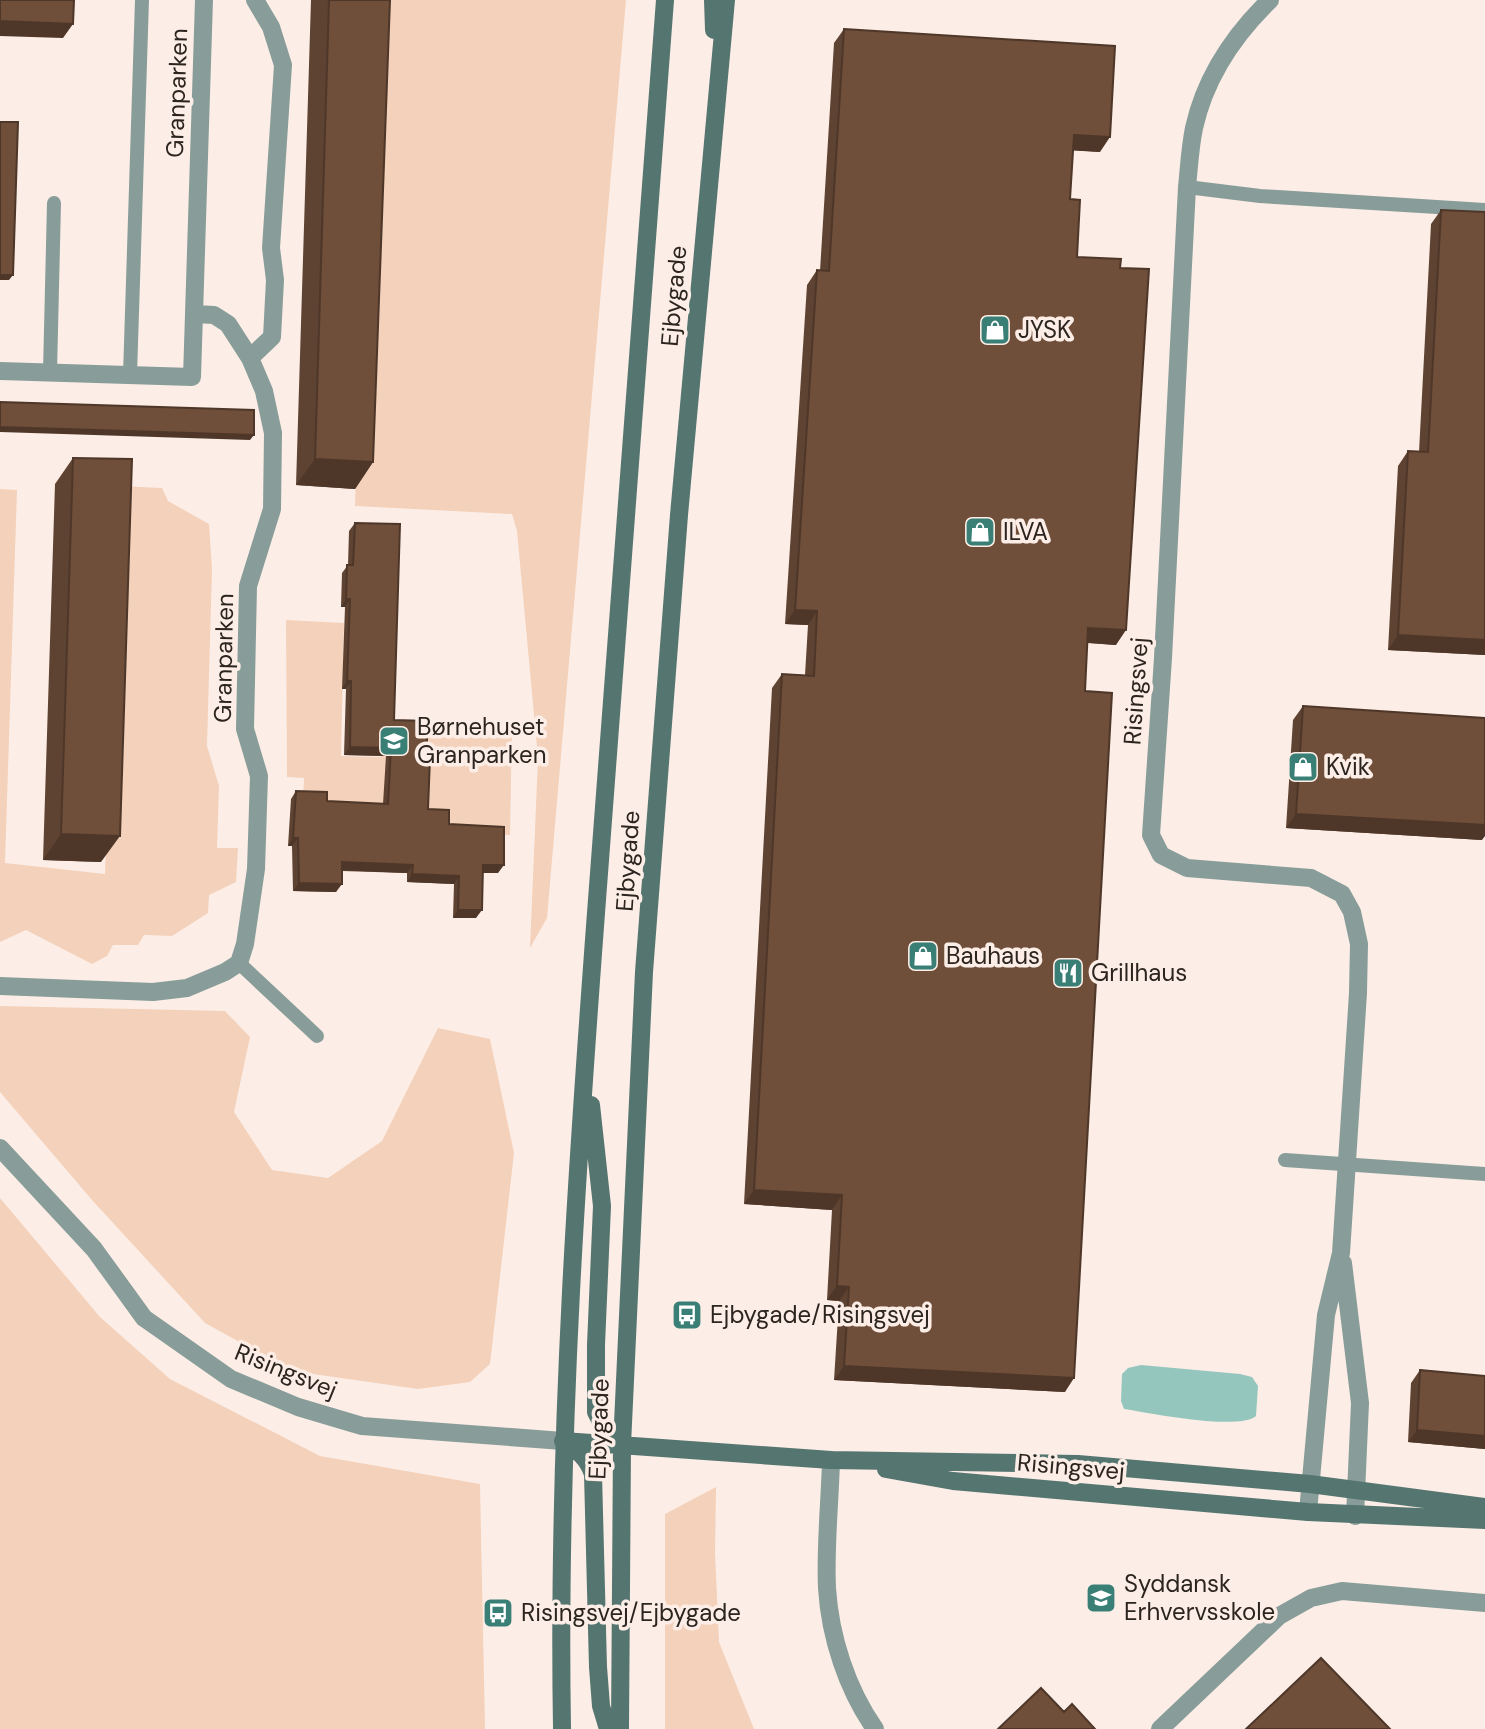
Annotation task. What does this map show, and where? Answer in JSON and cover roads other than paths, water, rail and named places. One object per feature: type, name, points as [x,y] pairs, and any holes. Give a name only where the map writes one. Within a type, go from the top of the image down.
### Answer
[{"type":"main road","name":"Ejbygade","points":[[562,1729],[560,1625],[563,1441],[586,1059],[666,0]]},
{"type":"main road","points":[[713,0],[716,104]]},
{"type":"main road","name":"Ejbygade","points":[[620,1729],[622,1445],[644,972],[679,515],[726,0]]},
{"type":"main road","points":[[586,1059],[603,1206],[596,1345],[596,1412],[605,1430],[622,1445]]},
{"type":"main road","points":[[563,1441],[580,1452],[589,1462],[593,1474],[598,1667],[601,1706],[608,1729]]},
{"type":"main road","name":"Risingsvej","points":[[563,1441],[831,1460],[1078,1464],[1310,1484],[1485,1507]]},
{"type":"main road","name":"Risingsvej","points":[[831,1460],[953,1481],[1354,1516],[1485,1520]]},
{"type":"street","name":"Granparken","points":[[0,371],[192,377],[204,0]]},
{"type":"street","points":[[250,358],[272,337],[275,280],[271,248],[283,65],[271,27],[255,0]]},
{"type":"street","name":"Risingsvej","points":[[1270,0],[1237,36],[1209,83],[1194,129],[1187,187],[1163,658],[1151,835],[1161,855],[1187,868],[1311,878],[1342,894],[1352,912],[1359,944],[1358,993],[1342,1253],[1326,1315],[1308,1512]]},
{"type":"street","name":"Granparken","points":[[195,314],[214,314],[228,324],[250,358],[264,391],[274,433],[272,509],[248,586],[245,729],[259,776],[256,869],[245,944],[239,963]]},
{"type":"street","points":[[0,986],[153,992],[187,988],[239,963]]},
{"type":"street","name":"Risingsvej","points":[[0,1147],[94,1249],[144,1318],[231,1379],[298,1407],[362,1426],[563,1441]]},
{"type":"street","name":"Risingsvej","points":[[1342,1253],[1360,1403],[1354,1516]]},
{"type":"street","points":[[831,1460],[827,1589],[837,1651],[861,1709],[874,1729]]},
{"type":"street","points":[[1160,1729],[1279,1616],[1311,1598],[1342,1591],[1485,1603]]},
{"type":"lane","points":[[130,375],[142,0]]},
{"type":"lane","points":[[1187,187],[1260,196],[1485,210]]},
{"type":"lane","points":[[50,372],[54,202]]},
{"type":"lane","points":[[239,963],[317,1035]]},
{"type":"lane","points":[[1285,1160],[1485,1174]]},
{"type":"water","points":[[1141,1365],[1252,1377],[1258,1386],[1256,1416],[1232,1422],[1213,1421],[1124,1409],[1121,1401],[1122,1374],[1128,1368]]},
{"type":"place","name":"JYSK","points":[[995,330]]},
{"type":"place","name":"ILVA","points":[[980,532]]},
{"type":"place","name":"Børnehuset Granparken","points":[[394,741]]},
{"type":"place","name":"Kvik","points":[[1303,767]]},
{"type":"place","name":"Bauhaus","points":[[923,956]]},
{"type":"place","name":"Grillhaus","points":[[1068,973]]},
{"type":"place","name":"Ejbygade/Risingsvej","points":[[687,1315]]},
{"type":"place","name":"Syddansk Erhvervsskole","points":[[1101,1598]]},
{"type":"place","name":"Risingsvej/Ejbygade","points":[[498,1613]]}]
